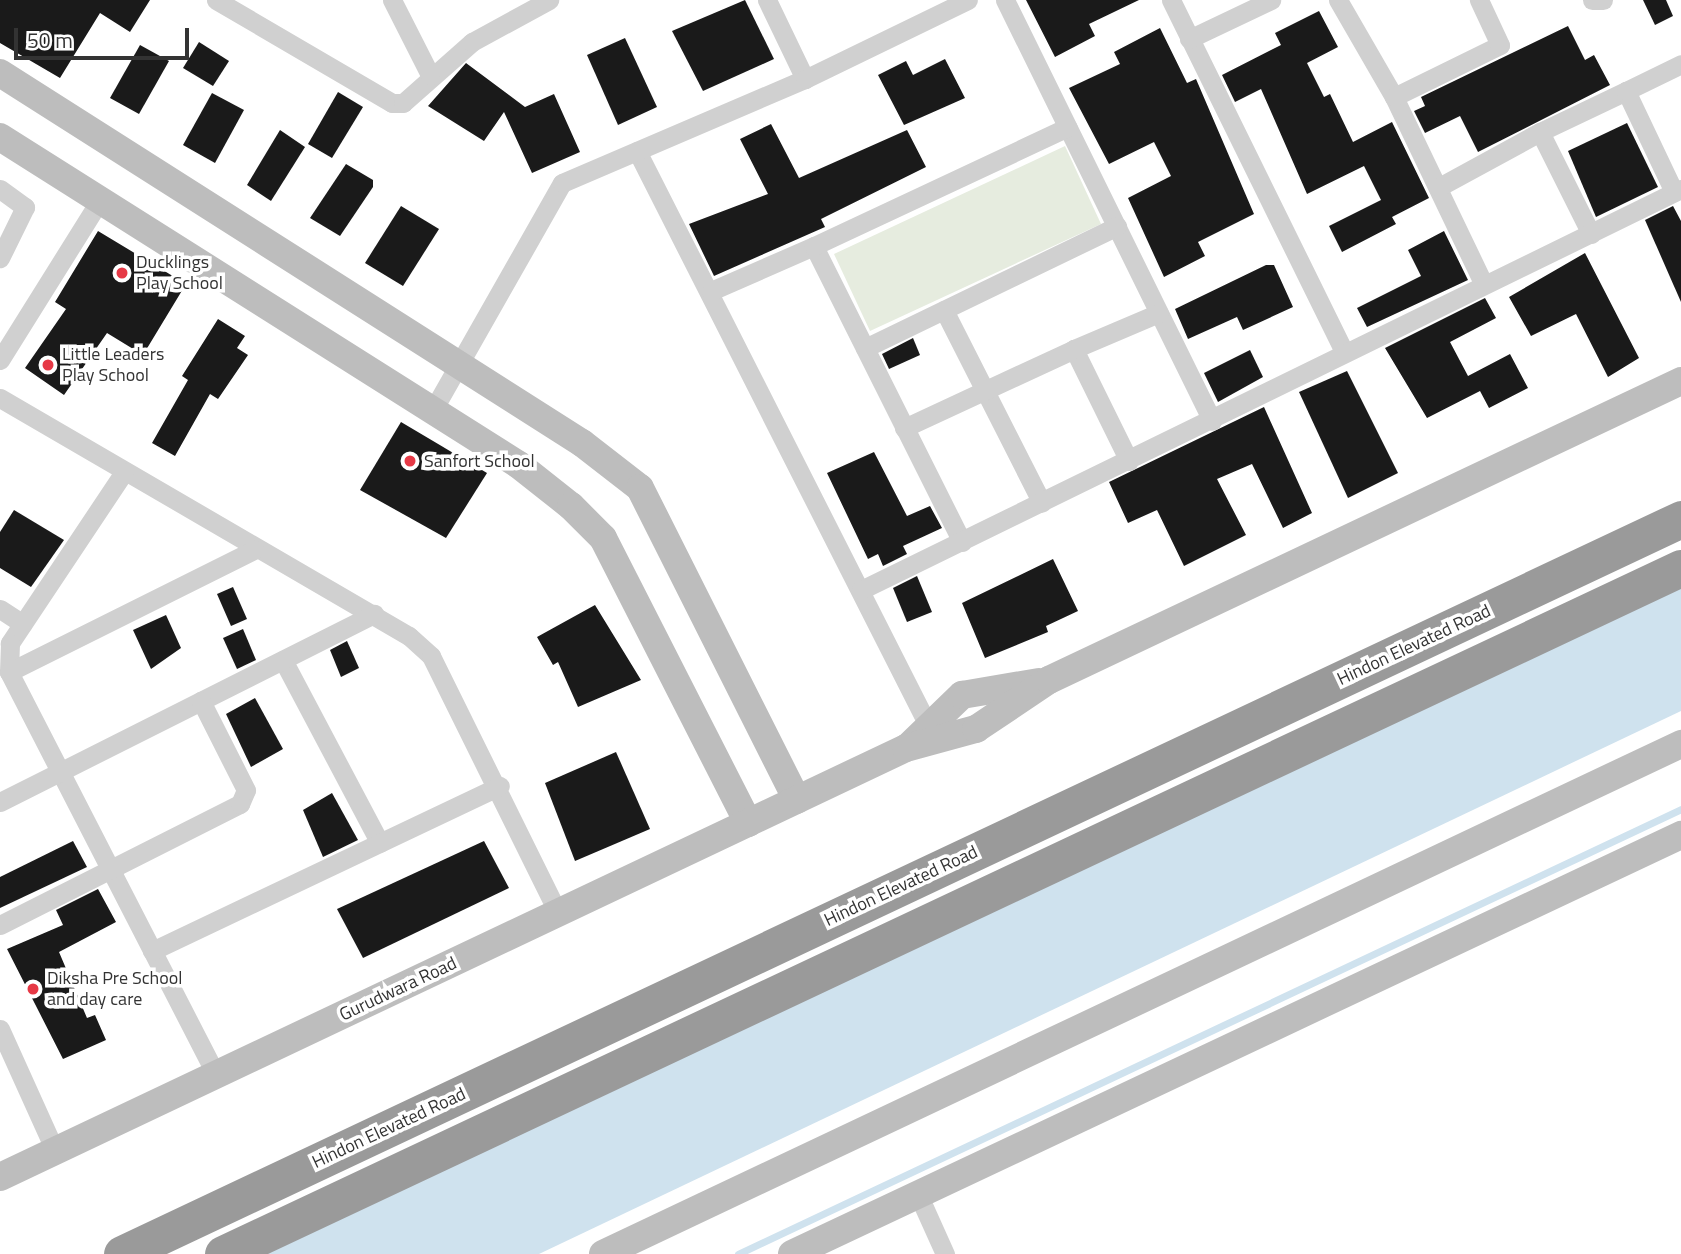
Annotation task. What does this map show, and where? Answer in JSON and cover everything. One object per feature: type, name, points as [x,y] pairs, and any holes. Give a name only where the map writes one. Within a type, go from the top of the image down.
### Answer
[{"type":"highway","name":"Hindon Elevated Road","points":[[122,1254],[1681,519]]},
{"type":"highway","points":[[223,1254],[1681,568]]},
{"type":"street","points":[[216,0],[382,102],[403,103],[430,75],[472,41],[549,0]]},
{"type":"street","points":[[392,0],[430,75]]},
{"type":"street","points":[[767,0],[805,79]]},
{"type":"street","points":[[433,410],[462,367],[550,195],[578,173],[637,151],[805,79],[933,8],[968,0]]},
{"type":"street","points":[[1005,0],[1213,421]]},
{"type":"street","points":[[1171,0],[1344,351]]},
{"type":"street","points":[[1189,39],[1271,0]]},
{"type":"street","points":[[1338,0],[1394,97],[1484,285]]},
{"type":"street","points":[[1394,97],[1500,45],[1479,0]]},
{"type":"street","points":[[1592,0],[1603,0]]},
{"type":"street","points":[[1439,187],[1540,132],[1681,64]]},
{"type":"street","points":[[0,73],[462,367],[640,488],[797,800]]},
{"type":"street","points":[[861,590],[1213,421],[1344,351],[1678,190],[1626,92]]},
{"type":"street","points":[[711,291],[814,246],[1068,127]]},
{"type":"street","points":[[1540,132],[1591,234]]},
{"type":"street","points":[[0,137],[519,465],[603,538],[748,823]]},
{"type":"street","points":[[637,151],[711,291],[929,727]]},
{"type":"street","points":[[0,189],[25,208],[0,258]]},
{"type":"street","points":[[0,360],[100,200]]},
{"type":"street","points":[[865,348],[1117,226]]},
{"type":"street","points":[[814,246],[962,542]]},
{"type":"street","points":[[944,310],[1042,503]]},
{"type":"street","points":[[904,428],[1074,349],[1159,313]]},
{"type":"street","points":[[1074,349],[1129,461]]},
{"type":"street","points":[[906,748],[976,729],[1049,680],[1681,381]]},
{"type":"street","points":[[0,398],[254,550],[374,614],[431,656],[500,786],[558,913]]},
{"type":"street","points":[[124,472],[10,643],[9,672],[216,1075]]},
{"type":"street","points":[[9,672],[254,550]]},
{"type":"street","points":[[0,609],[23,624]]},
{"type":"street","points":[[0,802],[374,614]]},
{"type":"street","points":[[283,660],[380,843]]},
{"type":"street","points":[[906,748],[962,695],[1049,680]]},
{"type":"street","points":[[0,925],[245,797],[201,701]]},
{"type":"street","points":[[603,1254],[1681,744]]},
{"type":"street","name":"Gurudwara Road","points":[[0,1177],[906,748]]},
{"type":"street","points":[[152,951],[500,786]]},
{"type":"street","points":[[792,1254],[1681,835]]},
{"type":"street","points":[[0,1029],[55,1151]]},
{"type":"street","points":[[918,1194],[945,1254]]},
{"type":"shaded area","points":[[1065,146],[1101,224],[870,331],[834,254]]},
{"type":"water","points":[[1681,570],[1681,711],[539,1254],[236,1254]]},
{"type":"building","points":[[0,0],[150,0],[130,32],[100,13],[60,78],[0,43]]},
{"type":"building","points":[[745,0],[774,59],[703,91],[672,31]]},
{"type":"building","points":[[1026,0],[1139,0],[1089,24],[1095,36],[1055,57]]},
{"type":"building","points":[[1643,0],[1666,0],[1673,16],[1655,25]]},
{"type":"building","points":[[1319,11],[1338,47],[1307,63],[1324,97],[1330,94],[1353,142],[1392,122],[1429,198],[1392,217],[1396,224],[1342,252],[1329,226],[1381,200],[1364,166],[1307,194],[1261,89],[1235,102],[1222,75],[1281,45],[1275,33]]},
{"type":"building","points":[[1568,26],[1585,60],[1594,55],[1610,85],[1478,152],[1460,116],[1425,133],[1414,111],[1425,106],[1421,97]]},
{"type":"building","points":[[1160,28],[1187,83],[1196,79],[1254,214],[1198,242],[1205,256],[1164,277],[1128,198],[1171,176],[1154,142],[1109,164],[1069,88],[1120,64],[1114,52]]},
{"type":"building","points":[[625,38],[657,107],[618,125],[587,55]]},
{"type":"building","points":[[199,42],[229,61],[213,86],[183,68]]},
{"type":"building","points":[[140,45],[169,61],[139,114],[110,98]]},
{"type":"building","points":[[945,59],[965,98],[904,125],[878,75],[906,61],[913,75]]},
{"type":"building","points":[[466,63],[525,107],[554,94],[580,152],[532,173],[504,112],[484,141],[428,106]]},
{"type":"building","points":[[338,92],[363,107],[332,158],[308,144]]},
{"type":"building","points":[[212,93],[244,110],[215,163],[183,145]]},
{"type":"building","points":[[1627,123],[1658,187],[1596,217],[1568,151]]},
{"type":"building","points":[[771,124],[799,178],[907,130],[926,167],[821,219],[825,227],[714,276],[689,224],[768,194],[740,139]]},
{"type":"building","points":[[280,130],[305,147],[271,201],[247,185]]},
{"type":"building","points":[[346,164],[373,180],[373,187],[340,236],[310,218]]},
{"type":"building","points":[[401,206],[439,229],[403,286],[365,263]]},
{"type":"building","points":[[1673,206],[1681,221],[1681,302],[1645,220]]},
{"type":"building","points":[[98,231],[186,284],[143,355],[107,333],[64,395],[25,368],[66,309],[55,302]]},
{"type":"building","points":[[1444,231],[1468,280],[1367,327],[1357,308],[1421,276],[1408,250]]},
{"type":"building","points":[[1585,253],[1639,358],[1608,377],[1576,314],[1531,336],[1509,297]]},
{"type":"building","points":[[1266,265],[1274,265],[1293,307],[1243,330],[1237,317],[1188,339],[1175,309]]},
{"type":"building","points":[[1485,298],[1496,318],[1450,342],[1468,376],[1510,354],[1528,388],[1489,408],[1480,391],[1427,418],[1385,348]]},
{"type":"building","points":[[218,319],[245,336],[237,348],[248,355],[218,399],[210,394],[175,456],[152,443],[188,380],[182,376]]},
{"type":"building","points":[[913,338],[920,355],[889,369],[882,354]]},
{"type":"building","points":[[1250,350],[1263,377],[1218,402],[1204,373]]},
{"type":"building","points":[[1347,371],[1398,473],[1348,498],[1299,392]]},
{"type":"building","points":[[1264,407],[1312,513],[1283,528],[1252,464],[1217,479],[1246,535],[1184,566],[1157,510],[1128,523],[1109,482]]},
{"type":"building","points":[[401,422],[487,473],[446,538],[360,490]]},
{"type":"building","points":[[874,452],[907,516],[930,506],[942,528],[903,546],[907,554],[883,566],[878,554],[868,559],[827,473]]},
{"type":"building","points":[[14,510],[64,540],[31,587],[0,568],[0,532]]},
{"type":"building","points":[[1053,559],[1078,611],[1046,626],[1048,632],[985,658],[962,603]]},
{"type":"building","points":[[917,576],[932,612],[907,622],[893,588]]},
{"type":"building","points":[[233,587],[247,619],[231,626],[217,594]]},
{"type":"building","points":[[595,605],[641,680],[578,707],[558,662],[553,665],[537,637]]},
{"type":"building","points":[[166,615],[181,648],[151,669],[133,630]]},
{"type":"building","points":[[243,629],[256,660],[237,669],[223,638]]},
{"type":"building","points":[[347,641],[359,668],[341,677],[330,650]]},
{"type":"building","points":[[255,698],[283,749],[251,767],[226,714]]},
{"type":"building","points":[[616,752],[650,829],[575,861],[545,783]]},
{"type":"building","points":[[332,793],[358,840],[323,857],[303,810]]},
{"type":"building","points":[[73,841],[87,867],[0,908],[0,877]]},
{"type":"building","points":[[484,841],[509,888],[363,958],[337,909]]},
{"type":"building","points":[[98,889],[116,922],[59,952],[87,1018],[95,1015],[106,1040],[63,1059],[7,949],[63,925],[56,910]]},
{"type":"waterway","points":[[738,1254],[1681,809]]},
{"type":"place","name":"Ducklings Play School","points":[[122,273]]},
{"type":"place","name":"Little Leaders Play School","points":[[48,365]]},
{"type":"place","name":"Sanfort School","points":[[410,461]]},
{"type":"place","name":"Diksha Pre School and day care","points":[[33,989]]}]
